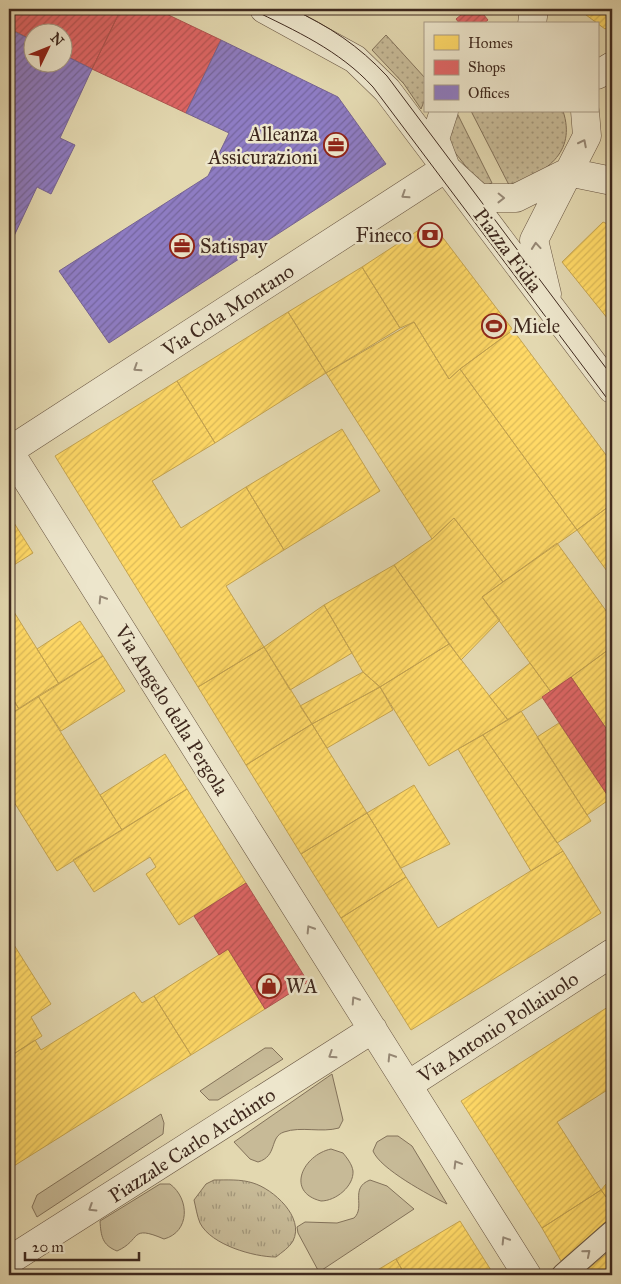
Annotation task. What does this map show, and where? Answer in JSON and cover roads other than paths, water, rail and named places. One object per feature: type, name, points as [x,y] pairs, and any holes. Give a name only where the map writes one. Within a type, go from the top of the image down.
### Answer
[{"type":"street","name":"Piazza Fidia","points":[[264,9],[333,45],[363,65],[387,90],[553,310]]},
{"type":"street","points":[[532,22],[534,9]]},
{"type":"street","points":[[598,74],[612,66]]},
{"type":"street","name":"Piazza Fidia","points":[[444,112],[435,139],[446,168],[479,198],[516,198],[568,172]]},
{"type":"street","name":"Piazza Fidia","points":[[553,310],[543,284],[534,240],[587,136],[585,112]]},
{"type":"street","name":"Via Cola Montano","points":[[9,451],[446,168]]},
{"type":"street","points":[[568,172],[612,181]]},
{"type":"street","points":[[553,310],[612,389]]},
{"type":"street","name":"Via Angelo della Pergola","points":[[9,451],[374,1029]]},
{"type":"street","name":"Via Antonio Pollaiuolo","points":[[408,1085],[612,953]]},
{"type":"street","points":[[374,1029],[527,1275]]},
{"type":"street","name":"Piazzale Carlo Archinto","points":[[13,1264],[374,1029]]},
{"type":"lane","points":[[564,1275],[612,1232]]},
{"type":"tram line","points":[[251,9],[316,42],[346,62],[373,87],[612,405]]},
{"type":"tram line","points":[[292,9],[319,22],[343,38],[366,55],[387,76],[612,376]]},
{"type":"place","name":"Alleanza Assicurazioni","points":[[336,145]]},
{"type":"place","name":"Fineco","points":[[430,235]]},
{"type":"place","name":"Satispay","points":[[182,246]]},
{"type":"place","name":"Miele","points":[[494,326]]},
{"type":"place","name":"WA","points":[[269,986]]}]
